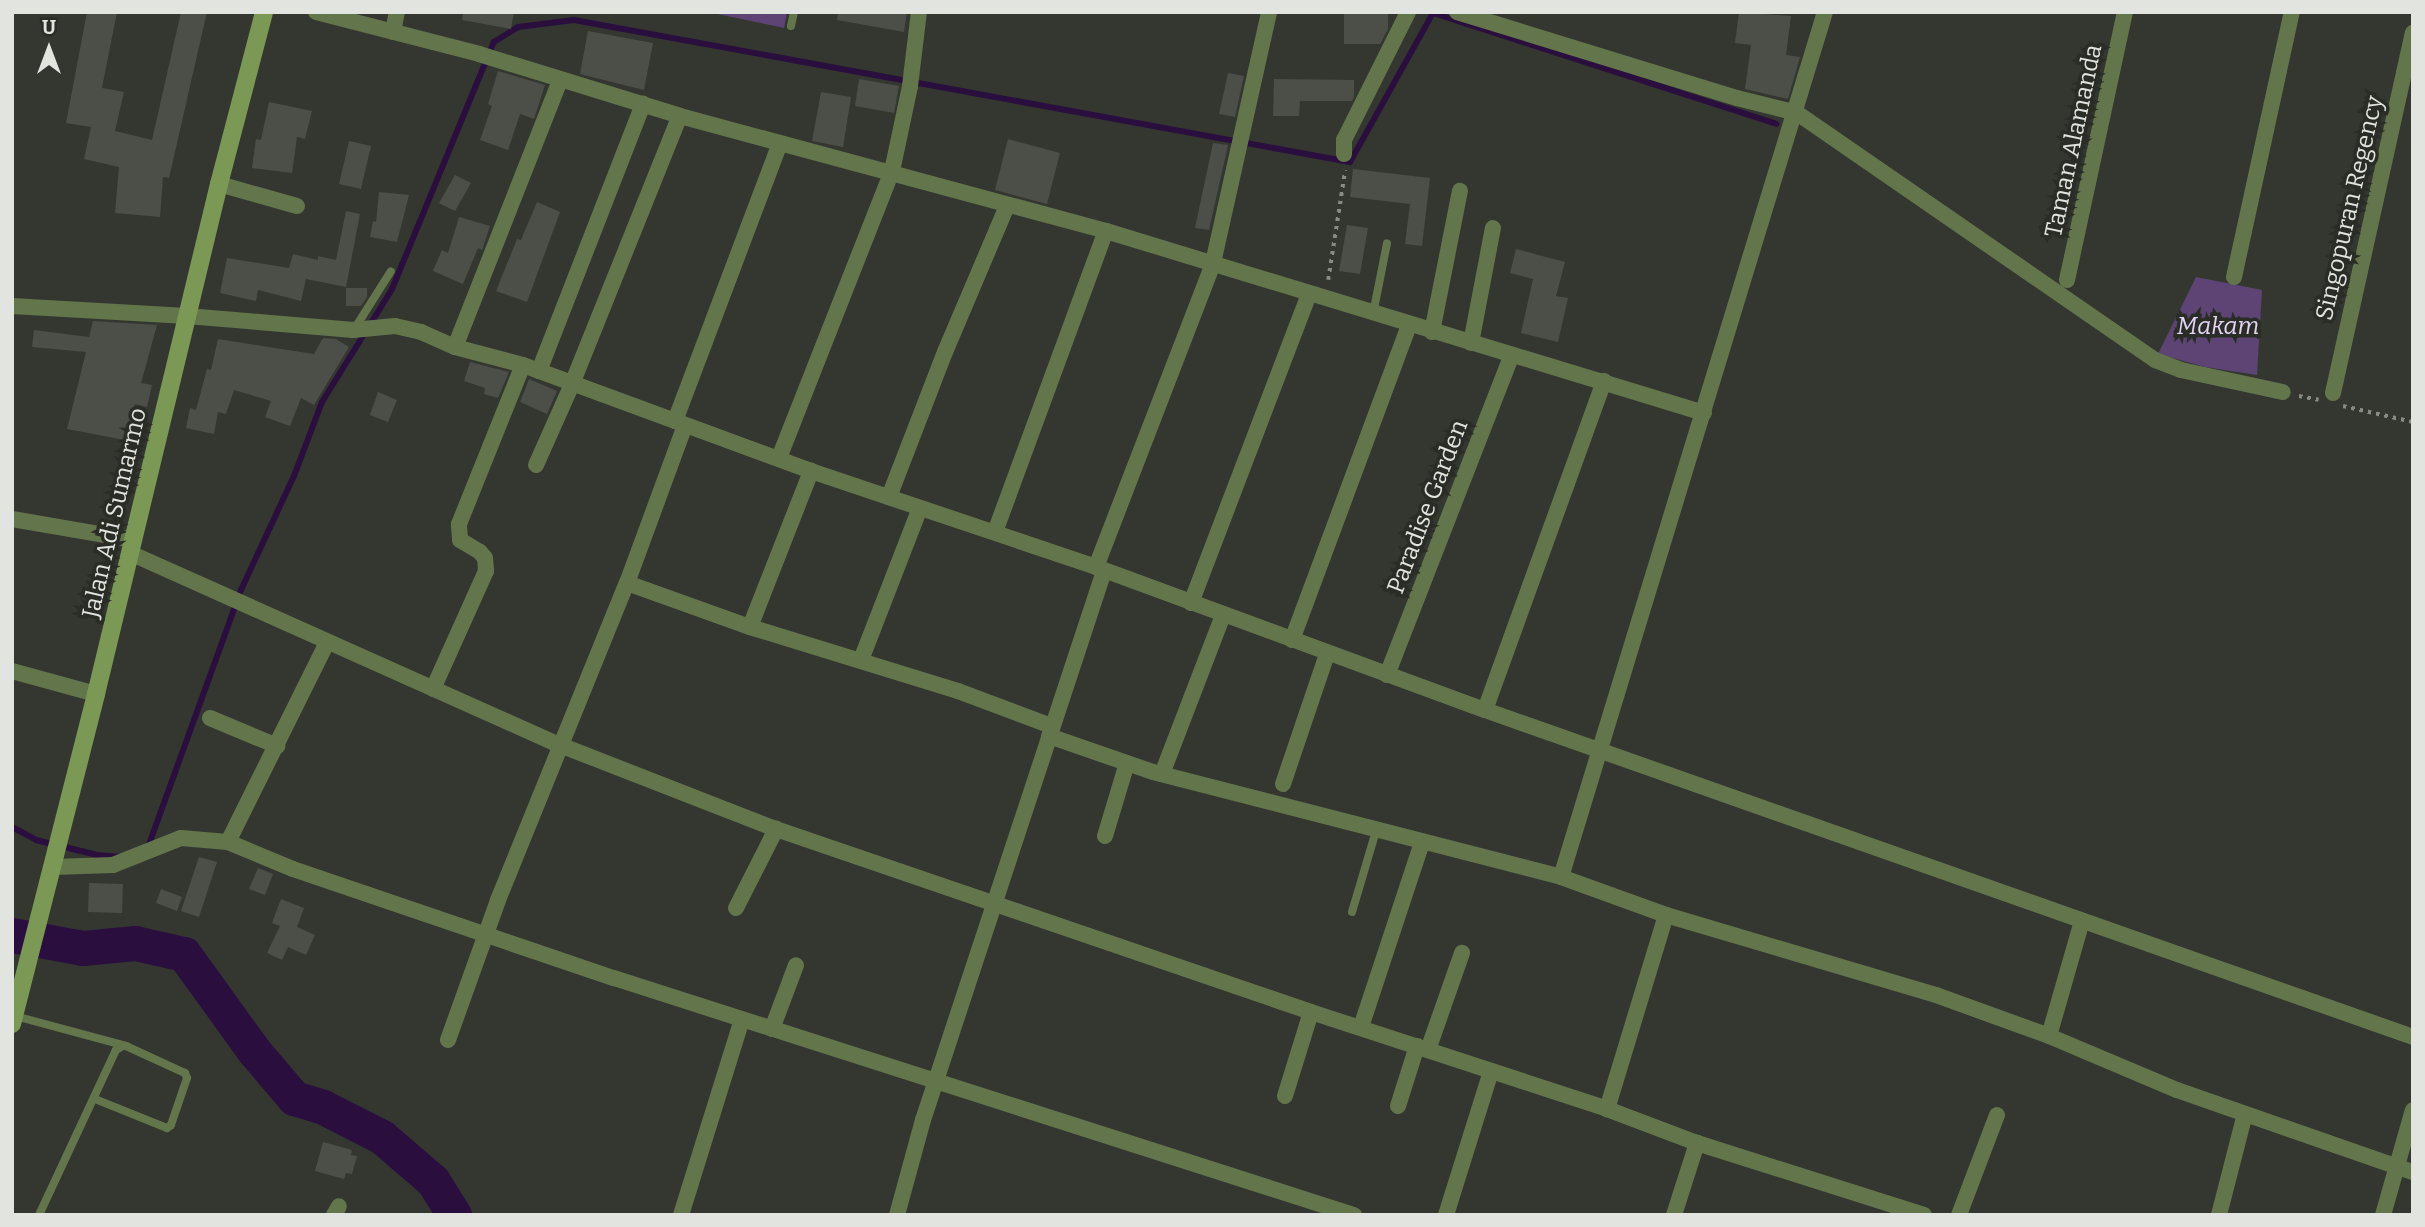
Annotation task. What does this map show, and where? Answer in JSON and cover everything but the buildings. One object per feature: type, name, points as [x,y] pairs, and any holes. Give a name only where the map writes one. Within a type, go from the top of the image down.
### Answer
[{"type":"main road","name":"Jalan Adi Sumarmo","points":[[13,1020],[96,694],[219,184],[264,12]]},
{"type":"street","points":[[316,12],[486,57],[680,116],[892,171],[1213,263],[1704,413]]},
{"type":"street","points":[[393,32],[397,12]]},
{"type":"street","points":[[779,458],[892,171],[910,86],[919,12]]},
{"type":"street","points":[[897,1215],[1100,569],[1213,263],[1269,12]]},
{"type":"street","points":[[1344,162],[1345,140],[1408,12]]},
{"type":"street","points":[[1457,12],[1737,98],[1797,113],[2155,360],[2181,370],[2283,392]]},
{"type":"street","points":[[1561,877],[1797,113],[1825,12]]},
{"type":"street","name":"Taman Alamanda","points":[[2067,279],[2126,12]]},
{"type":"street","points":[[2234,277],[2292,12]]},
{"type":"street","name":"Singopuran Regency","points":[[2329,399],[2413,33]]},
{"type":"street","points":[[455,347],[560,81]]},
{"type":"street","points":[[539,371],[643,104]]},
{"type":"street","points":[[536,465],[572,384],[680,116]]},
{"type":"street","points":[[448,1040],[485,933],[627,583],[680,423],[779,143]]},
{"type":"street","points":[[219,184],[297,206]]},
{"type":"street","points":[[1432,332],[1460,191]]},
{"type":"street","points":[[889,498],[950,340],[1007,206]]},
{"type":"street","points":[[1471,343],[1493,228]]},
{"type":"street","points":[[995,532],[1105,232]]},
{"type":"street","points":[[1191,603],[1309,294]]},
{"type":"street","points":[[12,306],[363,329],[395,326],[421,332],[455,347],[523,365],[811,471],[1100,569],[1327,654],[1600,748],[2413,1037]]},
{"type":"street","points":[[1292,640],[1409,325]]},
{"type":"street","name":"Paradise Garden","points":[[1387,675],[1512,355]]},
{"type":"street","points":[[433,690],[486,570],[485,558],[480,552],[460,540],[459,524],[523,365]]},
{"type":"street","points":[[1485,710],[1604,381]]},
{"type":"street","points":[[750,627],[811,471]]},
{"type":"street","points":[[861,660],[920,508]]},
{"type":"street","points":[[12,519],[132,547],[327,643],[433,690],[561,746],[776,829],[1311,1012],[1607,1108],[1697,1143],[1924,1215]]},
{"type":"street","points":[[627,583],[750,627],[958,691],[1127,763],[1376,831],[1561,877],[1666,915],[1887,979],[2049,1036],[2138,1074],[2245,1114],[2413,1171]]},
{"type":"street","points":[[1162,774],[1223,615]]},
{"type":"street","points":[[228,842],[327,643]]},
{"type":"street","points":[[1283,784],[1327,654]]},
{"type":"street","points":[[12,671],[96,694]]},
{"type":"street","points":[[210,718],[277,746]]},
{"type":"street","points":[[1105,836],[1127,763]]},
{"type":"street","points":[[736,908],[776,829]]},
{"type":"street","points":[[54,863],[113,865],[181,838],[207,838],[228,842],[292,869],[936,1084],[1350,1214]]},
{"type":"street","points":[[1361,1027],[1422,843]]},
{"type":"street","points":[[1607,1108],[1666,915]]},
{"type":"street","points":[[2049,1036],[2082,921]]},
{"type":"street","points":[[1398,1106],[1462,953]]},
{"type":"street","points":[[772,1029],[796,965]]},
{"type":"street","points":[[1285,1096],[1311,1012]]},
{"type":"street","points":[[681,1215],[742,1019]]},
{"type":"street","points":[[1446,1215],[1491,1071]]},
{"type":"street","points":[[2383,1215],[2413,1110]]},
{"type":"street","points":[[2218,1215],[2245,1114]]},
{"type":"street","points":[[1959,1215],[1997,1115]]},
{"type":"street","points":[[1674,1215],[1697,1143]]},
{"type":"lane","points":[[791,26],[794,12]]},
{"type":"lane","points":[[1373,314],[1387,243]]},
{"type":"lane","points":[[363,329],[373,303],[391,271]]},
{"type":"lane","points":[[1352,912],[1376,831]]},
{"type":"lane","points":[[13,1020],[126,1046],[185,1073],[187,1083],[171,1125],[162,1128],[95,1099]]},
{"type":"lane","points":[[38,1215],[116,1050],[121,1047]]},
{"type":"path","points":[[1325,299],[1344,162]]},
{"type":"path","points":[[2283,392],[2329,399],[2413,422]]},
{"type":"green space","points":[[708,12],[787,12],[784,28]]},
{"type":"green space","name":"Makam","points":[[2196,277],[2262,290],[2257,375],[2205,367],[2158,354]]},
{"type":"waterway","points":[[148,847],[241,590],[294,476],[322,402],[392,289],[494,42],[518,27],[574,20],[1350,162],[1433,13],[1777,124]]},
{"type":"waterway","points":[[12,827],[36,840],[97,855],[121,857]]},
{"type":"waterway","points":[[12,935],[83,948],[135,943],[184,954],[254,1051],[294,1098],[323,1107],[382,1137],[433,1181],[454,1215]]}]
